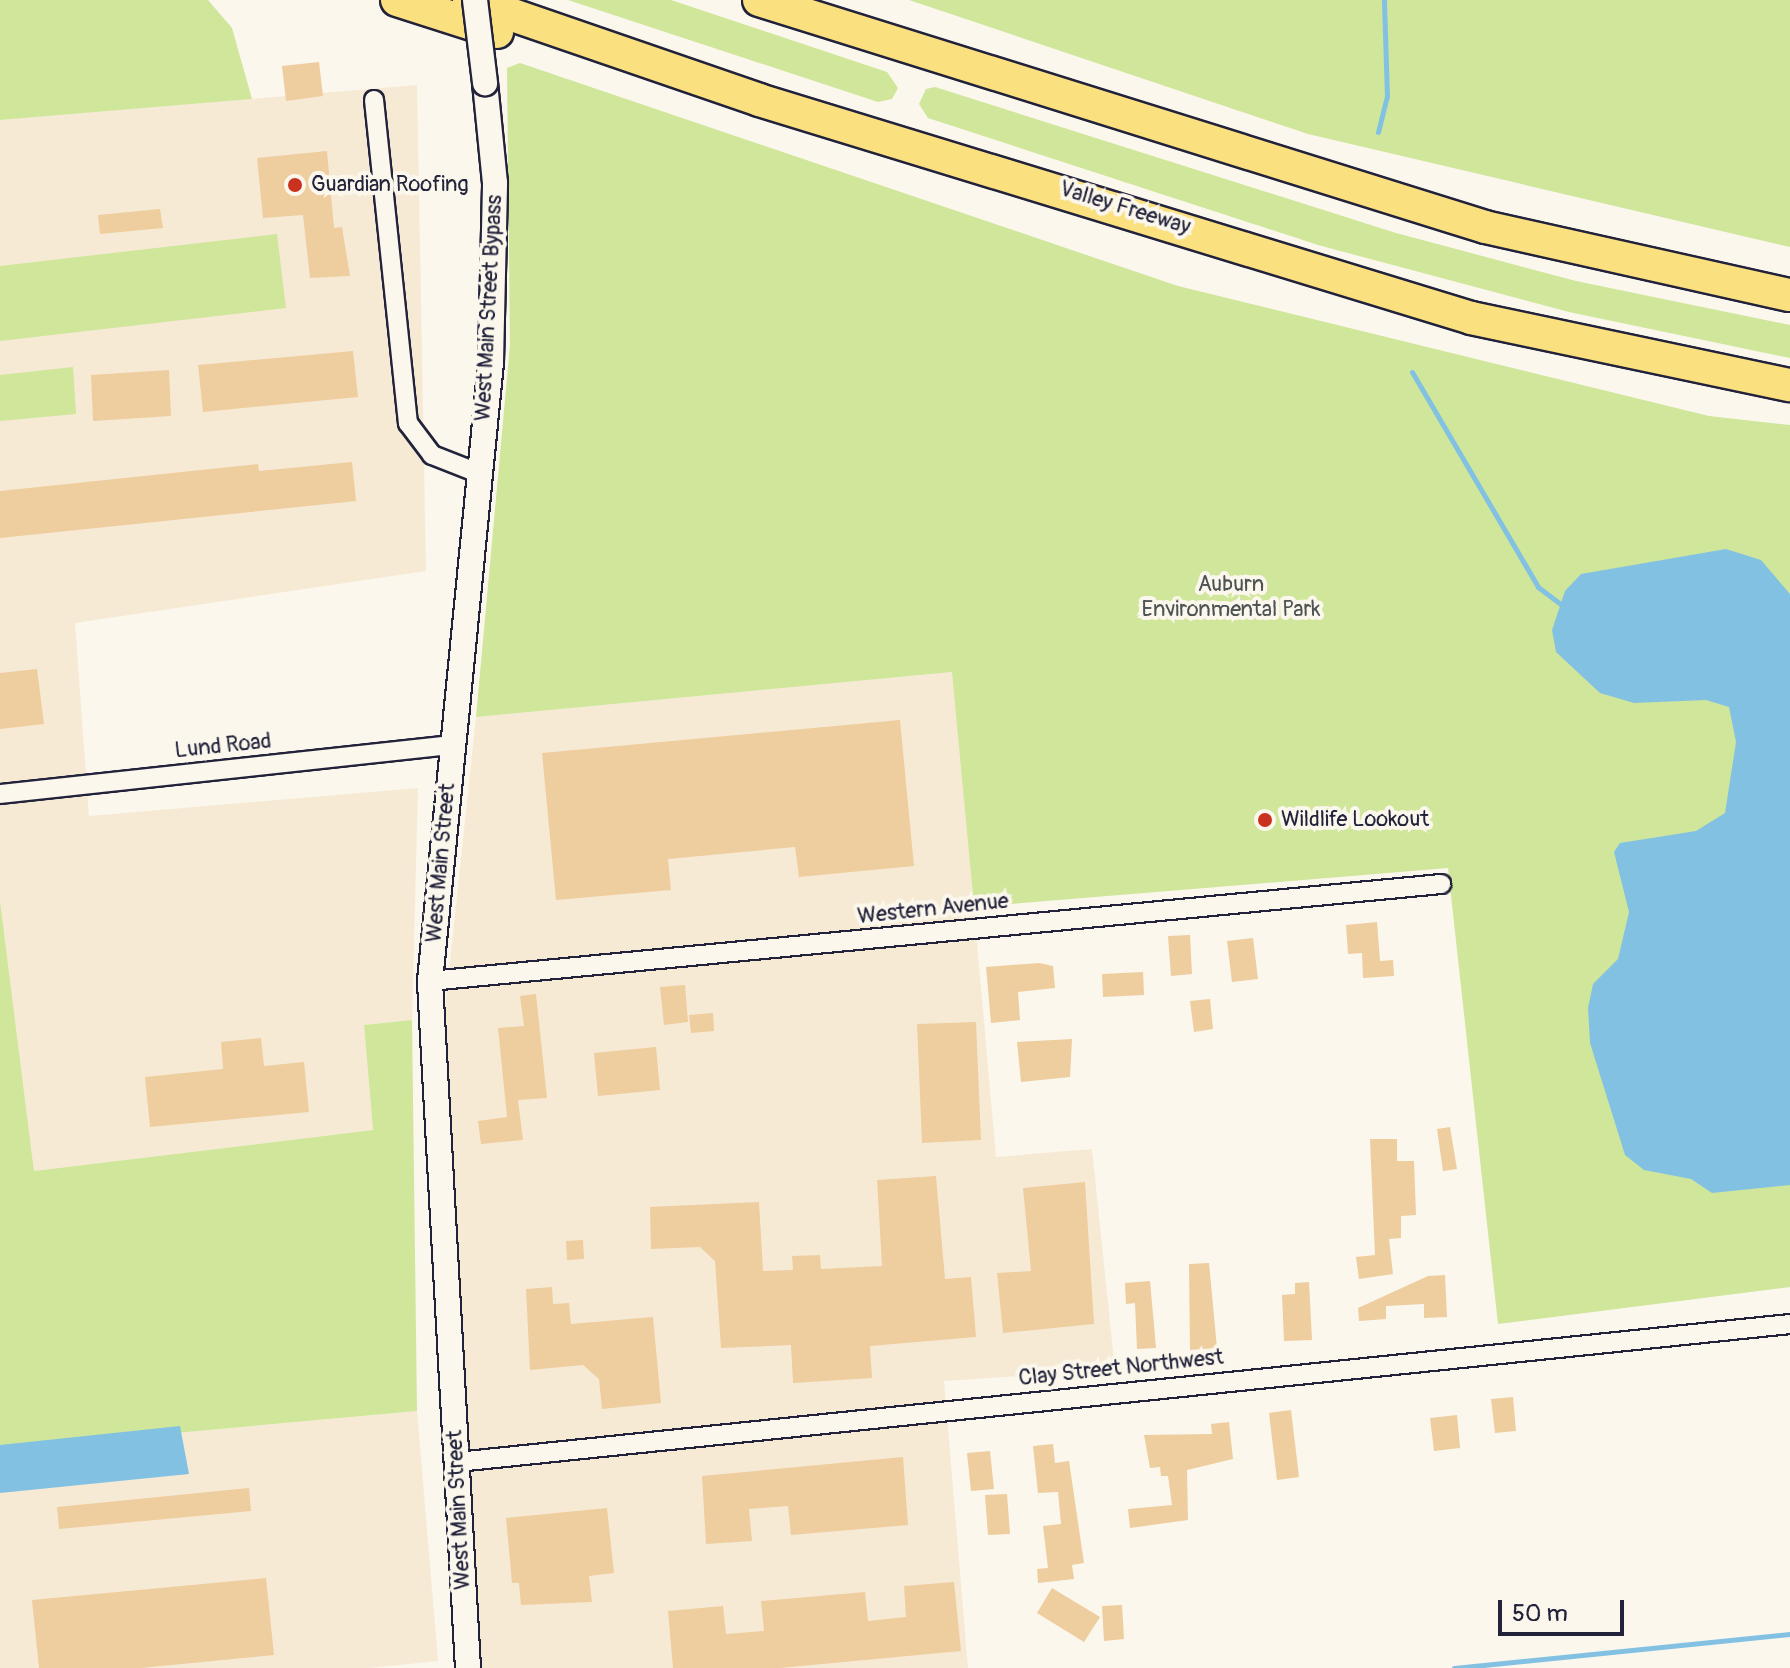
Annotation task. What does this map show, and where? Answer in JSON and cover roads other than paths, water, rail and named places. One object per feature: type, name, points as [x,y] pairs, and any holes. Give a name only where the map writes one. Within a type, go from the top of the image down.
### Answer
[{"type":"highway","points":[[397,0],[655,76],[727,89]]},
{"type":"highway","name":"Valley Freeway","points":[[469,0],[727,89],[1471,318],[1790,385]]},
{"type":"highway","points":[[759,0],[1485,227],[1790,295]]},
{"type":"highway","points":[[801,0],[923,52]]},
{"type":"main road","name":"West Main Street Bypass","points":[[475,0],[485,83],[496,261],[478,473]]},
{"type":"main road","name":"West Main Street","points":[[468,1668],[430,981],[478,473]]},
{"type":"street","points":[[374,100],[408,423],[432,455],[478,473]]},
{"type":"street","name":"Lund Road","points":[[0,794],[452,745]]},
{"type":"street","name":"Western Avenue","points":[[430,981],[1441,884]]},
{"type":"street","name":"Clay Street Northwest","points":[[457,1462],[1790,1324]]},
{"type":"water","points":[[1726,549],[1761,560],[1790,594],[1790,1185],[1712,1193],[1691,1179],[1644,1170],[1625,1155],[1590,1043],[1588,1008],[1593,984],[1618,959],[1629,912],[1614,852],[1620,843],[1696,831],[1725,813],[1736,742],[1729,707],[1706,700],[1634,703],[1600,693],[1556,652],[1552,630],[1565,591],[1581,574]]},
{"type":"water","points":[[180,1426],[189,1474],[0,1493],[0,1445]]},
{"type":"waterway","points":[[1378,132],[1387,97],[1384,0]]},
{"type":"waterway","points":[[1412,372],[1538,587],[1565,607]]},
{"type":"waterway","points":[[1454,1668],[1790,1634]]},
{"type":"place","name":"Guardian Roofing","points":[[295,185]]},
{"type":"place","name":"Wildlife Lookout","points":[[1265,820]]},
{"type":"park label","name":"Auburn Environmental Park","points":[[1231,596]]}]
